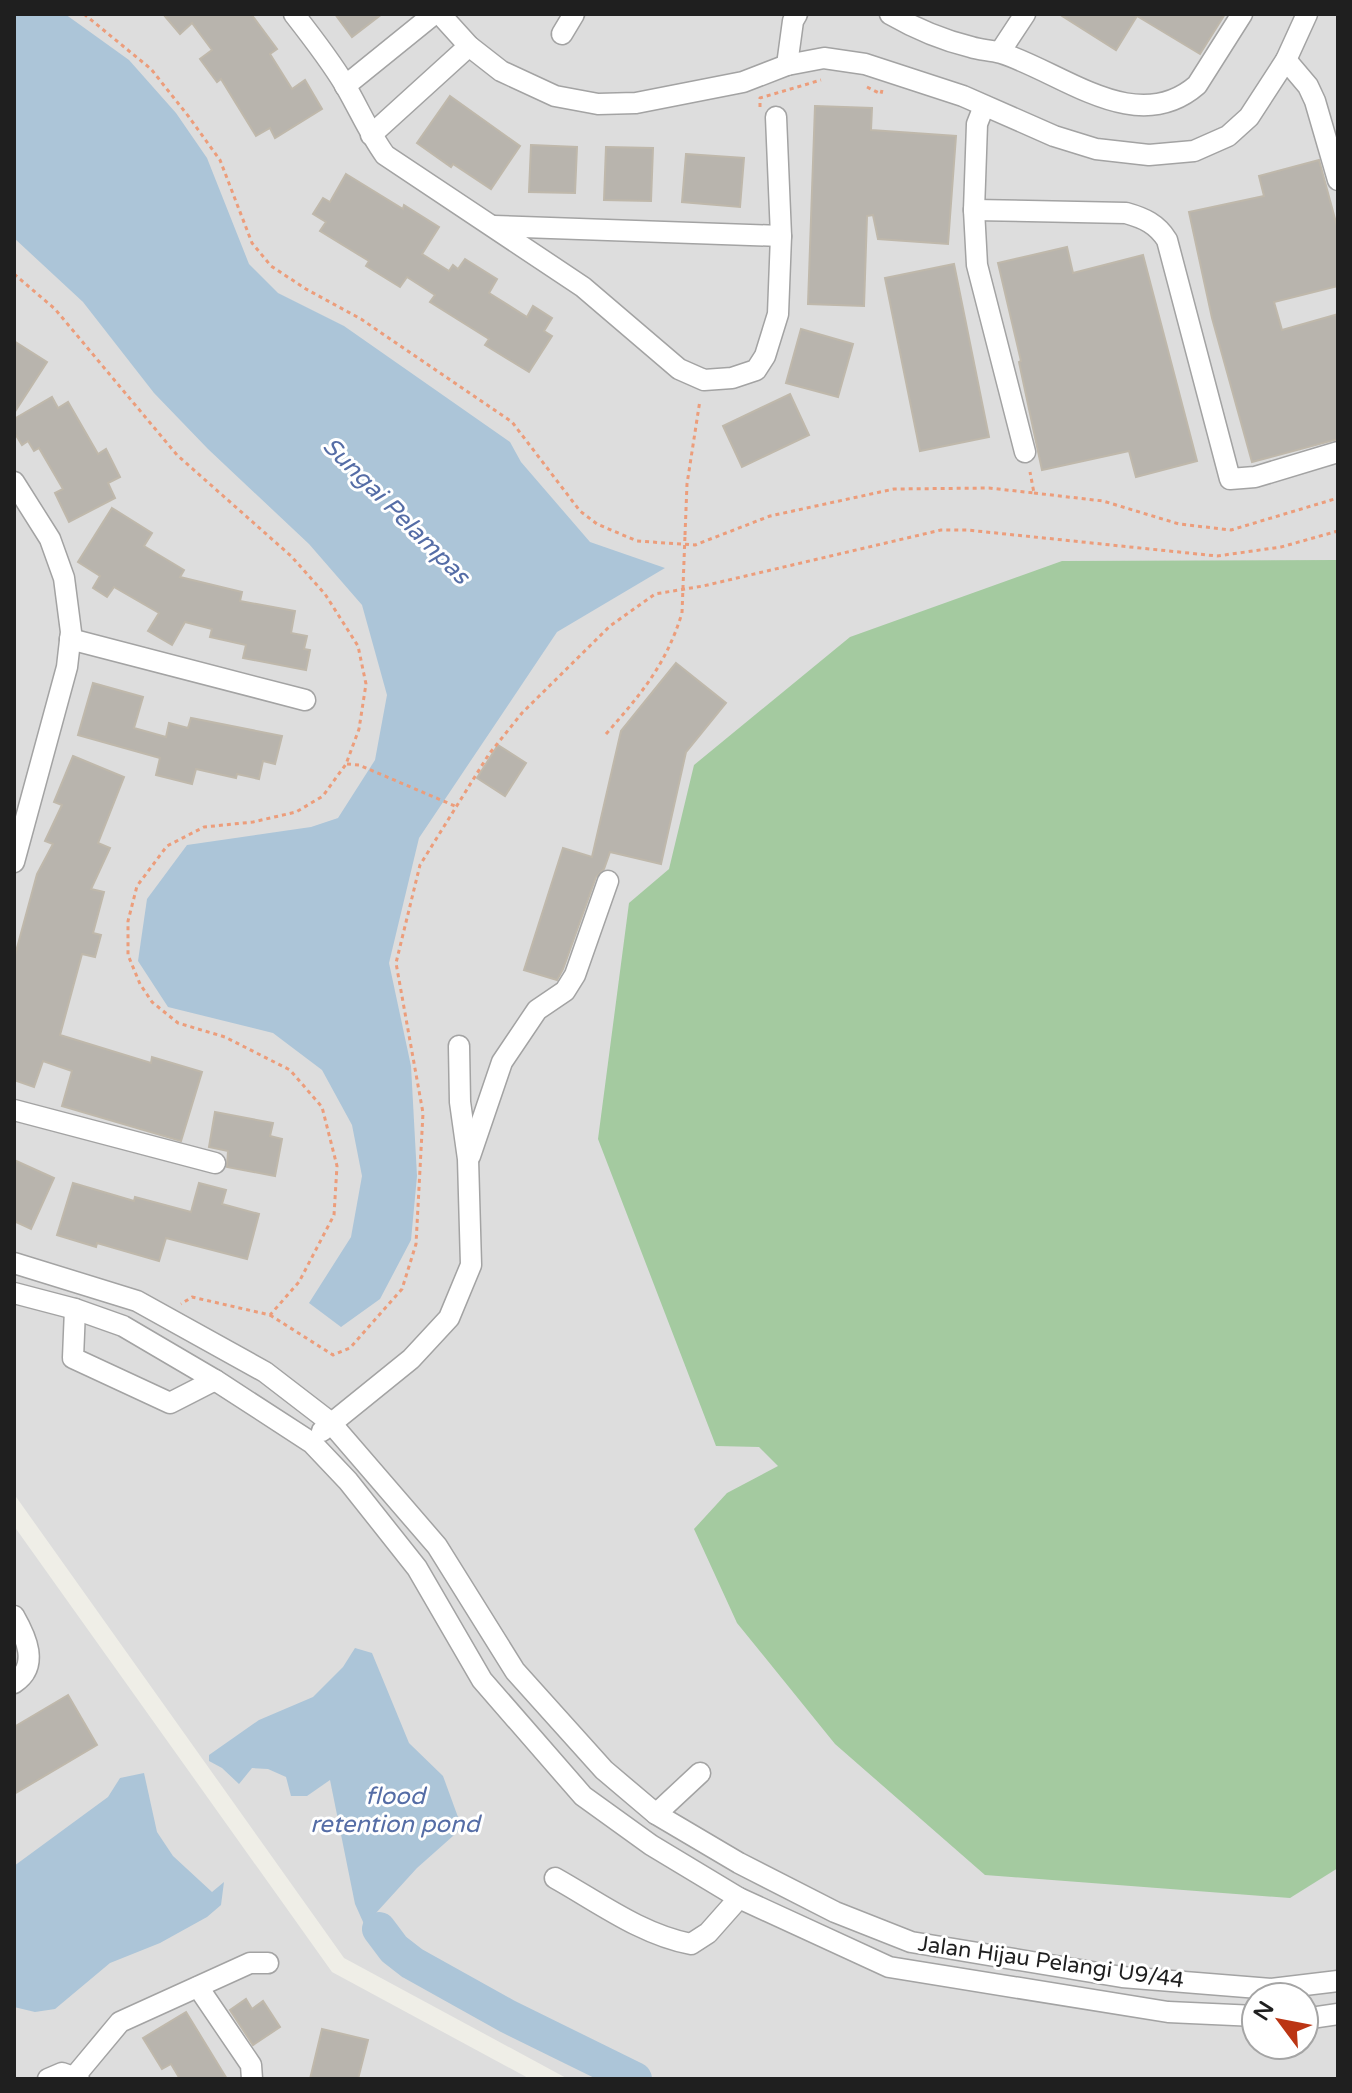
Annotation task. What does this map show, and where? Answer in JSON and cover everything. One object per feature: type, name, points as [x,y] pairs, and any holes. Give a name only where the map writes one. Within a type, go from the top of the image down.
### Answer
[{"type":"street","points":[[294,14],[322,49],[385,155],[583,287],[679,369],[704,380],[732,378],[756,370],[765,356],[778,314],[781,236],[776,117]]},
{"type":"street","points":[[345,86],[434,14]]},
{"type":"street","points":[[440,14],[469,46],[501,71],[555,96],[598,104],[636,103],[743,82],[787,65],[824,58],[865,64],[963,96],[1054,136],[1096,149],[1149,155],[1194,151],[1228,136],[1249,117],[1286,60],[1309,16]]},
{"type":"street","points":[[562,34],[574,14]]},
{"type":"street","points":[[787,65],[793,21],[797,14]]},
{"type":"street","points":[[890,14],[910,26],[949,41],[1000,52],[1108,99],[1136,106],[1164,103],[1189,93],[1242,14]]},
{"type":"street","points":[[1000,52],[1025,14]]},
{"type":"street","points":[[371,135],[469,46]]},
{"type":"street","points":[[1286,60],[1308,86],[1315,101],[1338,180]]},
{"type":"street","points":[[984,106],[977,124],[974,210],[977,265],[1025,452]]},
{"type":"street","points":[[974,210],[1126,213],[1142,217],[1159,227],[1167,240],[1230,479],[1255,477],[1338,452]]},
{"type":"street","points":[[494,226],[781,236]]},
{"type":"street","points":[[14,482],[50,539],[64,578],[70,639],[67,667],[14,862]]},
{"type":"street","points":[[70,639],[305,700]]},
{"type":"street","points":[[468,1159],[502,1062],[537,1010],[565,991],[575,975],[608,881]]},
{"type":"street","points":[[312,1443],[330,1422],[411,1359],[449,1318],[471,1265],[468,1159],[460,1102],[459,1046]]},
{"type":"street","points":[[14,1110],[215,1163]]},
{"type":"street","name":"Jalan Hijau Pelangi U9/44","points":[[14,1263],[137,1301],[265,1372],[330,1422],[437,1546],[515,1671],[604,1770],[656,1814],[739,1863],[835,1912],[911,1942],[1122,1977],[1271,1989],[1338,1981]]},
{"type":"street","name":"Jalan Hijau Pelangi U9/44","points":[[14,1293],[123,1326],[215,1380],[312,1443],[348,1481],[417,1568],[482,1680],[583,1796],[651,1845],[739,1898],[889,1967],[1168,2012],[1240,2015]]},
{"type":"street","points":[[75,1309],[73,1358],[170,1403],[215,1380]]},
{"type":"street","points":[[14,1616],[27,1638],[28,1666],[21,1679],[14,1683]]},
{"type":"street","points":[[656,1814],[700,1773]]},
{"type":"street","points":[[555,1878],[668,1940],[691,1944],[708,1933],[739,1898]]},
{"type":"street","points":[[48,2079],[62,2073],[77,2078],[120,2022],[250,1963],[268,1963]]},
{"type":"street","points":[[198,1987],[251,2065],[252,2079]]},
{"type":"path","points":[[84,14],[151,69],[189,117],[220,160],[252,243],[271,266],[361,319],[512,422],[580,511],[597,524],[637,541],[695,545],[770,516],[894,489],[989,488],[1103,501],[1179,524],[1231,530],[1338,498]]},
{"type":"path","points":[[857,81],[881,94],[887,71]]},
{"type":"path","points":[[776,117],[759,118],[760,98],[829,78]]},
{"type":"path","points":[[14,274],[55,309],[177,455],[291,556],[325,594],[358,646],[366,684],[359,729],[346,764],[323,796],[296,812],[253,822],[204,827],[167,846],[137,886],[128,921],[128,955],[140,984],[152,1002],[178,1023],[225,1037],[290,1070],[322,1107],[337,1166],[334,1215],[299,1282],[270,1315]]},
{"type":"path","points":[[606,734],[643,692],[672,644],[682,613],[687,484],[704,380]]},
{"type":"path","points":[[1025,452],[1034,493]]},
{"type":"path","points":[[170,1319],[180,1305],[192,1297],[270,1315],[333,1355],[350,1348],[402,1289],[416,1244],[423,1113],[396,963],[420,865],[489,754],[522,713],[610,626],[655,594],[703,586],[941,530],[967,530],[1217,556],[1281,547],[1338,531]]},
{"type":"path","points":[[346,764],[359,765],[455,806]]},
{"type":"shaded area","points":[[14,14],[1338,14],[1338,2079],[568,2079],[344,1958],[14,1494]]},
{"type":"shaded area","points":[[14,1526],[332,1972],[530,2079],[14,2079]]},
{"type":"green space","points":[[1338,560],[1338,1868],[1290,1898],[985,1875],[835,1744],[737,1623],[694,1529],[727,1493],[778,1466],[759,1447],[716,1446],[598,1139],[629,903],[669,869],[694,765],[850,637],[1062,561]]},
{"type":"water","points":[[14,14],[65,14],[129,60],[176,113],[207,158],[249,264],[278,293],[344,326],[510,442],[521,462],[590,542],[665,568],[557,632],[419,838],[389,963],[411,1066],[417,1176],[411,1240],[380,1299],[341,1327],[309,1303],[351,1237],[362,1176],[352,1125],[322,1070],[273,1033],[168,1007],[138,961],[147,899],[187,845],[311,827],[338,818],[375,760],[387,695],[362,605],[309,544],[208,449],[154,393],[83,302],[14,238]]},
{"type":"water","name":"flood retention pond","points":[[355,1648],[372,1653],[409,1743],[443,1776],[462,1828],[417,1868],[376,1913],[389,1932],[414,1956],[407,1970],[368,1933],[355,1904],[330,1780],[307,1796],[291,1796],[286,1777],[268,1769],[252,1768],[239,1784],[209,1761],[209,1755],[259,1720],[313,1697],[343,1667]]},
{"type":"water","points":[[144,1773],[157,1832],[173,1856],[212,1892],[224,1882],[221,1905],[207,1917],[160,1943],[110,1963],[55,2009],[35,2012],[14,2007],[14,1866],[108,1797],[120,1778]]},
{"type":"building","points":[[163,14],[251,14],[277,49],[270,54],[292,89],[305,80],[322,109],[275,138],[270,128],[256,136],[221,79],[217,82],[200,59],[212,50],[192,23],[180,34]]},
{"type":"building","points":[[335,14],[382,14],[352,37]]},
{"type":"building","points":[[1059,14],[1225,14],[1200,54],[1137,16],[1116,50]]},
{"type":"building","points":[[450,96],[520,146],[491,189],[453,164],[451,167],[417,143]]},
{"type":"building","points":[[815,106],[872,108],[871,130],[956,136],[948,244],[878,239],[873,215],[867,216],[864,306],[808,304]]},
{"type":"building","points":[[531,145],[577,147],[575,193],[529,192]]},
{"type":"building","points":[[606,147],[653,148],[651,201],[604,200]]},
{"type":"building","points":[[686,154],[744,158],[740,207],[682,202]]},
{"type":"building","points":[[1319,160],[1338,230],[1338,286],[1274,302],[1282,330],[1338,314],[1338,439],[1252,462],[1212,318],[1189,212],[1264,196],[1259,176]]},
{"type":"building","points":[[346,174],[439,227],[422,254],[449,271],[453,265],[458,269],[465,259],[497,279],[489,293],[527,317],[533,306],[552,318],[544,331],[552,336],[529,372],[485,345],[489,339],[430,302],[435,295],[407,277],[400,287],[366,266],[369,261],[320,231],[326,222],[313,214],[323,198],[330,202]]},
{"type":"building","points":[[1067,247],[1073,273],[1143,255],[1197,461],[1136,477],[1129,451],[1042,470],[998,263]]},
{"type":"building","points":[[954,264],[989,437],[920,451],[885,278]]},
{"type":"building","points":[[801,329],[853,344],[838,397],[786,383]]},
{"type":"building","points":[[14,341],[47,362],[14,413]]},
{"type":"building","points":[[790,394],[809,435],[742,467],[723,426]]},
{"type":"building","points":[[52,397],[58,408],[68,402],[98,454],[106,449],[120,477],[108,483],[115,498],[69,522],[55,493],[63,489],[39,448],[34,451],[28,441],[22,445],[14,432],[14,419]]},
{"type":"building","points":[[112,508],[152,533],[144,546],[184,570],[180,577],[242,592],[240,601],[295,611],[291,633],[307,636],[304,649],[310,650],[306,670],[243,658],[246,645],[210,637],[212,629],[185,622],[172,645],[148,631],[159,613],[114,587],[107,597],[93,588],[100,576],[78,562]]},
{"type":"building","points":[[676,663],[726,703],[686,752],[661,864],[610,852],[604,869],[596,877],[557,980],[524,970],[563,848],[592,857],[621,731]]},
{"type":"building","points":[[93,683],[143,697],[134,728],[166,737],[169,723],[188,728],[191,718],[282,736],[275,764],[263,761],[259,779],[237,774],[236,778],[196,769],[192,784],[156,775],[160,758],[78,735]]},
{"type":"building","points":[[498,745],[526,763],[505,796],[477,778]]},
{"type":"building","points":[[73,756],[124,777],[98,843],[110,848],[91,889],[104,892],[93,933],[101,935],[95,957],[82,954],[60,1035],[151,1063],[152,1057],[202,1072],[181,1141],[62,1106],[72,1071],[43,1061],[34,1087],[14,1080],[14,959],[37,874],[53,844],[45,841],[62,805],[54,802]]},
{"type":"building","points":[[215,1112],[273,1123],[270,1136],[282,1139],[275,1176],[227,1167],[228,1151],[209,1147]]},
{"type":"building","points":[[14,1160],[54,1178],[31,1229],[14,1221]]},
{"type":"building","points":[[73,1183],[134,1201],[135,1197],[191,1212],[199,1183],[226,1190],[222,1204],[259,1214],[247,1259],[166,1238],[159,1261],[57,1235]]},
{"type":"building","points":[[68,1695],[97,1745],[14,1794],[14,1727]]},
{"type":"building","points":[[246,1999],[252,2009],[263,2001],[280,2027],[253,2045],[230,2010]]},
{"type":"building","points":[[186,2012],[227,2079],[180,2079],[171,2064],[162,2069],[143,2038]]},
{"type":"building","points":[[322,2029],[368,2040],[358,2079],[310,2079]]},
{"type":"waterway","name":"Sungai Pelampas","points":[[379,1929],[394,1949],[412,1963],[507,2016],[635,2079]]}]
